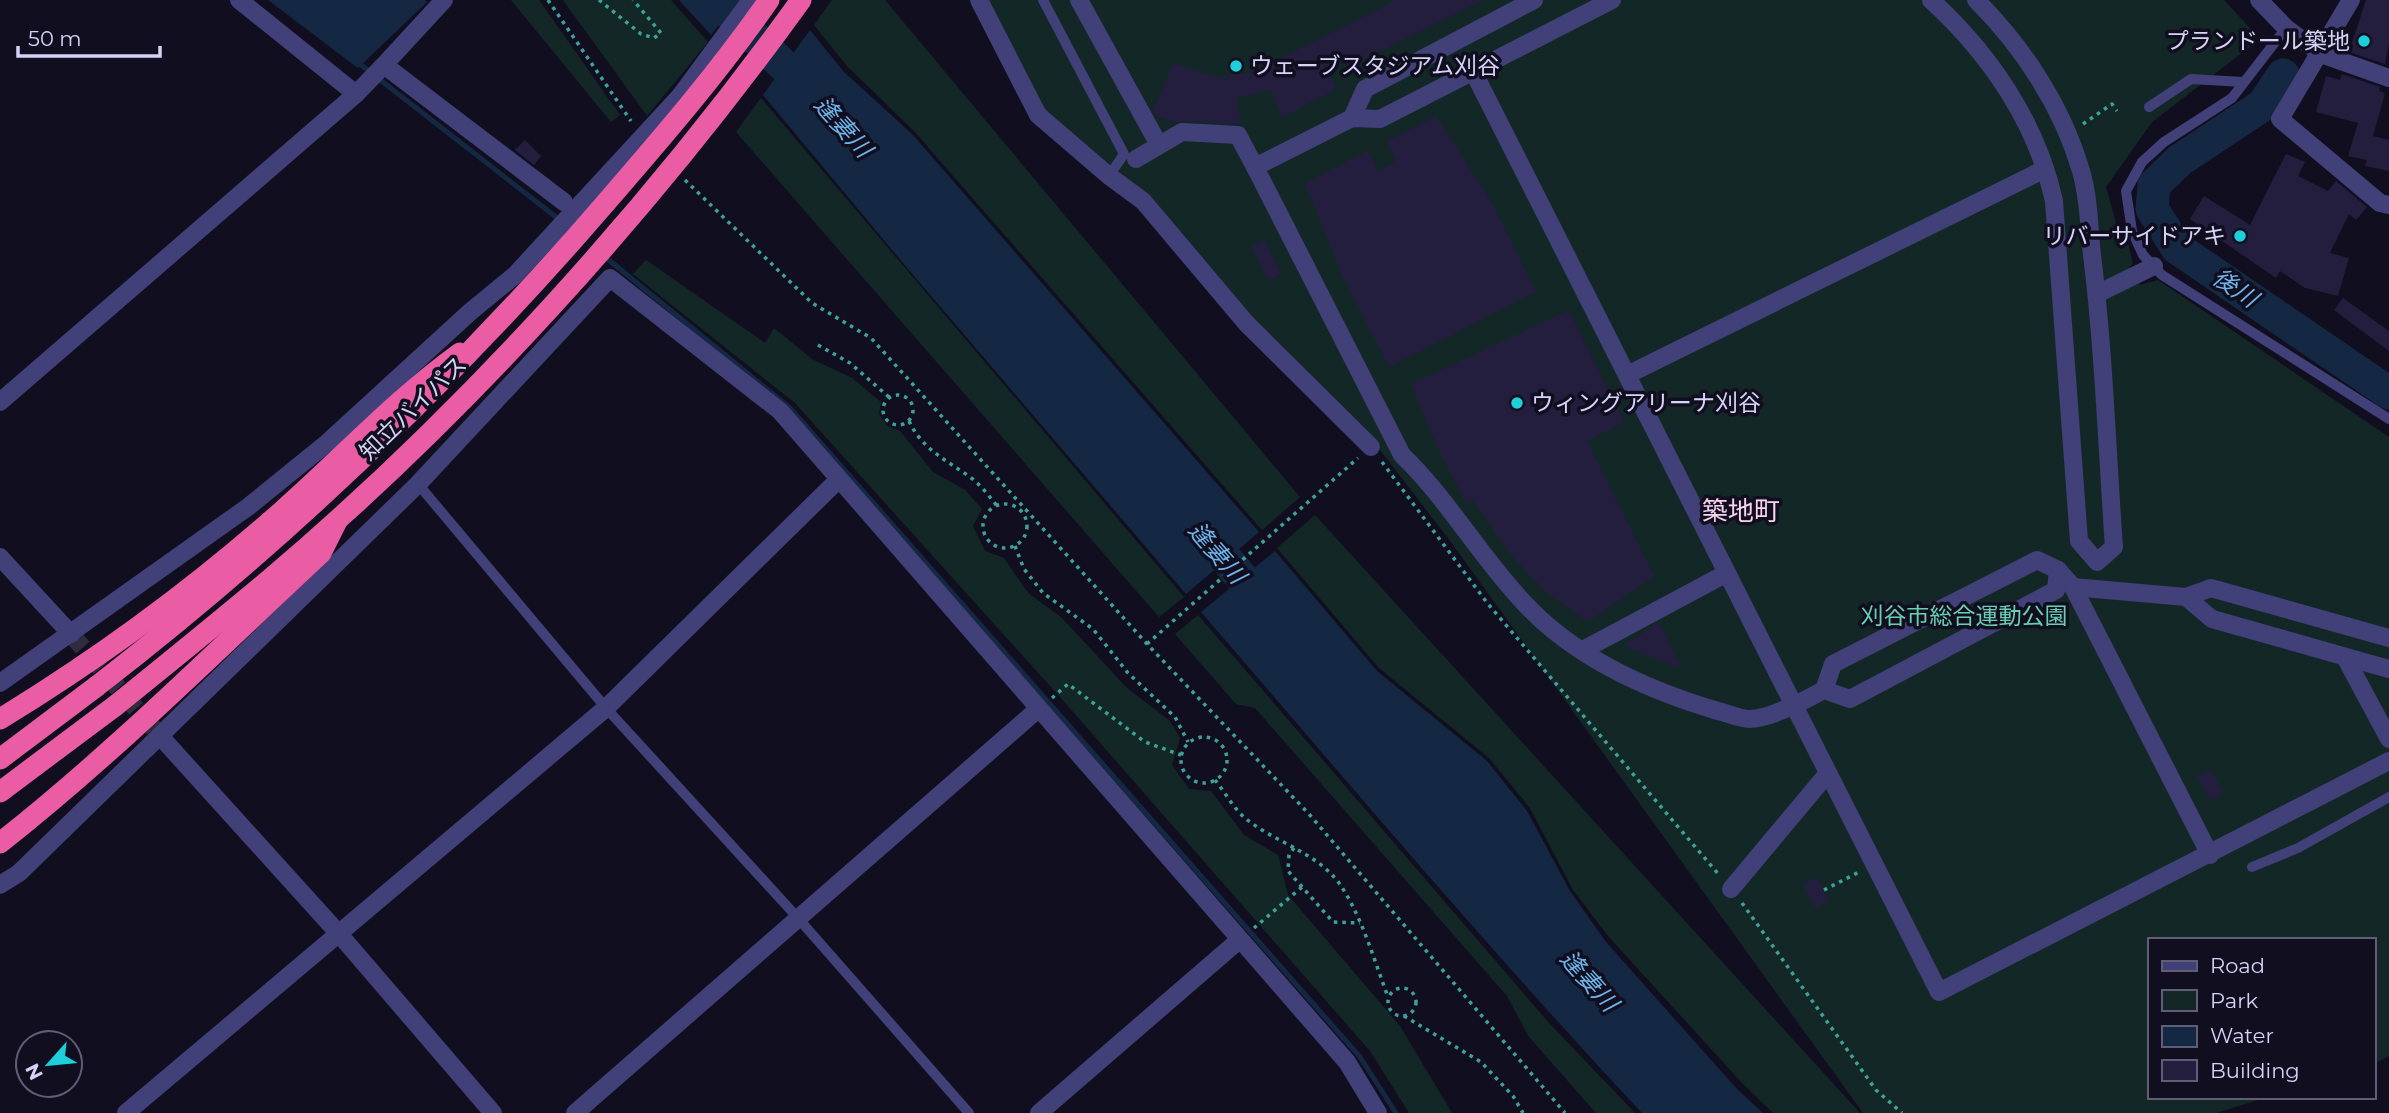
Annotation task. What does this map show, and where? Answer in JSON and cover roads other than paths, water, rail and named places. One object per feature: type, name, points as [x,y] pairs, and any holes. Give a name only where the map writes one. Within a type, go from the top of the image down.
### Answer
[{"type":"highway","name":"知立バイパス","points":[[0,759],[171,628],[311,508],[495,329],[674,124],[769,0]]},
{"type":"highway","name":"知立バイパス","points":[[0,792],[115,706],[272,578],[430,430],[546,313],[658,183],[801,0]]},
{"type":"highway","points":[[0,719],[185,593],[283,510],[415,386],[495,329]]},
{"type":"highway","points":[[0,843],[87,770],[321,553],[339,516]]},
{"type":"street","points":[[239,0],[356,94]]},
{"type":"street","points":[[0,402],[356,94],[444,0]]},
{"type":"street","points":[[0,684],[258,499],[327,443],[470,312],[515,275],[680,96],[751,0]]},
{"type":"street","points":[[979,0],[1038,115],[1109,176],[1143,201],[1246,323],[1371,447]]},
{"type":"street","points":[[1079,0],[1159,145]]},
{"type":"street","points":[[1352,118],[1365,89],[1534,0]]},
{"type":"street","points":[[1255,167],[1352,118],[1380,119],[1612,0]]},
{"type":"street","points":[[1931,0],[2007,84],[2045,169],[2054,201],[2079,541],[2097,562]]},
{"type":"street","points":[[1976,0],[2011,37],[2029,63],[2082,173],[2097,293],[2113,547],[2073,587]]},
{"type":"street","points":[[2259,0],[2286,28],[2321,54],[2389,78]]},
{"type":"street","points":[[2351,0],[2280,119],[2380,203],[2389,205]]},
{"type":"street","points":[[384,65],[564,202]]},
{"type":"street","points":[[1473,71],[1939,992],[2389,761]]},
{"type":"street","points":[[1136,159],[1182,132],[1238,135],[1402,455],[1425,477],[1528,608],[1583,650],[1622,675],[1692,703],[1749,719],[1794,706],[1824,690],[1833,664],[2037,560],[2058,570],[2073,587],[2210,855]]},
{"type":"street","points":[[1627,375],[2045,169]]},
{"type":"street","points":[[2097,293],[2154,266]]},
{"type":"street","points":[[0,885],[19,873],[418,484],[610,278],[780,411],[1238,941],[1347,1062],[1378,1113]]},
{"type":"street","points":[[126,1113],[606,708],[838,480]]},
{"type":"street","points":[[0,557],[71,634]]},
{"type":"street","points":[[1824,690],[1850,699],[1878,685],[2056,590],[2058,570]]},
{"type":"street","points":[[1583,650],[1727,573]]},
{"type":"street","points":[[2073,587],[2186,597],[2211,588],[2389,638]]},
{"type":"street","points":[[2186,597],[2212,619],[2389,669]]},
{"type":"street","points":[[2345,657],[2389,739]]},
{"type":"street","points":[[575,1113],[1037,710]]},
{"type":"street","points":[[160,736],[340,935],[493,1113]]},
{"type":"street","points":[[1731,888],[1828,772]]},
{"type":"street","points":[[1039,1113],[1238,941]]},
{"type":"lane","points":[[1043,0],[1124,154],[1109,176]]},
{"type":"lane","points":[[2286,28],[2232,98],[2164,142],[2142,162],[2126,191],[2132,231],[2143,255],[2154,266],[2231,319],[2389,419]]},
{"type":"lane","points":[[2149,107],[2191,79],[2244,82]]},
{"type":"lane","points":[[418,484],[606,708],[797,917],[969,1113]]},
{"type":"lane","points":[[2252,867],[2298,848],[2389,797]]},
{"type":"water","points":[[268,0],[425,0],[427,2],[358,68]]},
{"type":"water","points":[[679,0],[738,0],[711,35]]},
{"type":"water","points":[[810,30],[844,72],[912,134],[1259,532],[1186,594],[763,95]]},
{"type":"water","points":[[1275,551],[1377,671],[1487,761],[1527,811],[1570,891],[1606,942],[1737,1089],[1763,1113],[1642,1113],[1419,865],[1201,612]]},
{"type":"waterway","name":"逢妻川","points":[[716,0],[817,98]]},
{"type":"waterway","points":[[356,61],[561,221]]},
{"type":"waterway","name":"後川","points":[[2283,75],[2263,105],[2180,160],[2154,185],[2152,209],[2177,248],[2389,393]]},
{"type":"waterway","points":[[604,256],[790,408],[1360,1057],[1396,1113]]},
{"type":"waterway","name":"逢妻川","points":[[1197,525],[1271,612]]},
{"type":"tunnel","points":[[71,634],[160,736]]},
{"type":"place","name":"プランドール築地","points":[[2364,41]]},
{"type":"place","name":"ウェーブスタジアム刈谷","points":[[1236,66]]},
{"type":"place","name":"リバーサイドアキ","points":[[2240,236]]},
{"type":"place","name":"ウィングアリーナ刈谷","points":[[1517,403]]},
{"type":"district","name":"築地町","points":[[1741,511]]},
{"type":"park label","name":"刈谷市総合運動公園","points":[[1964,616]]}]
